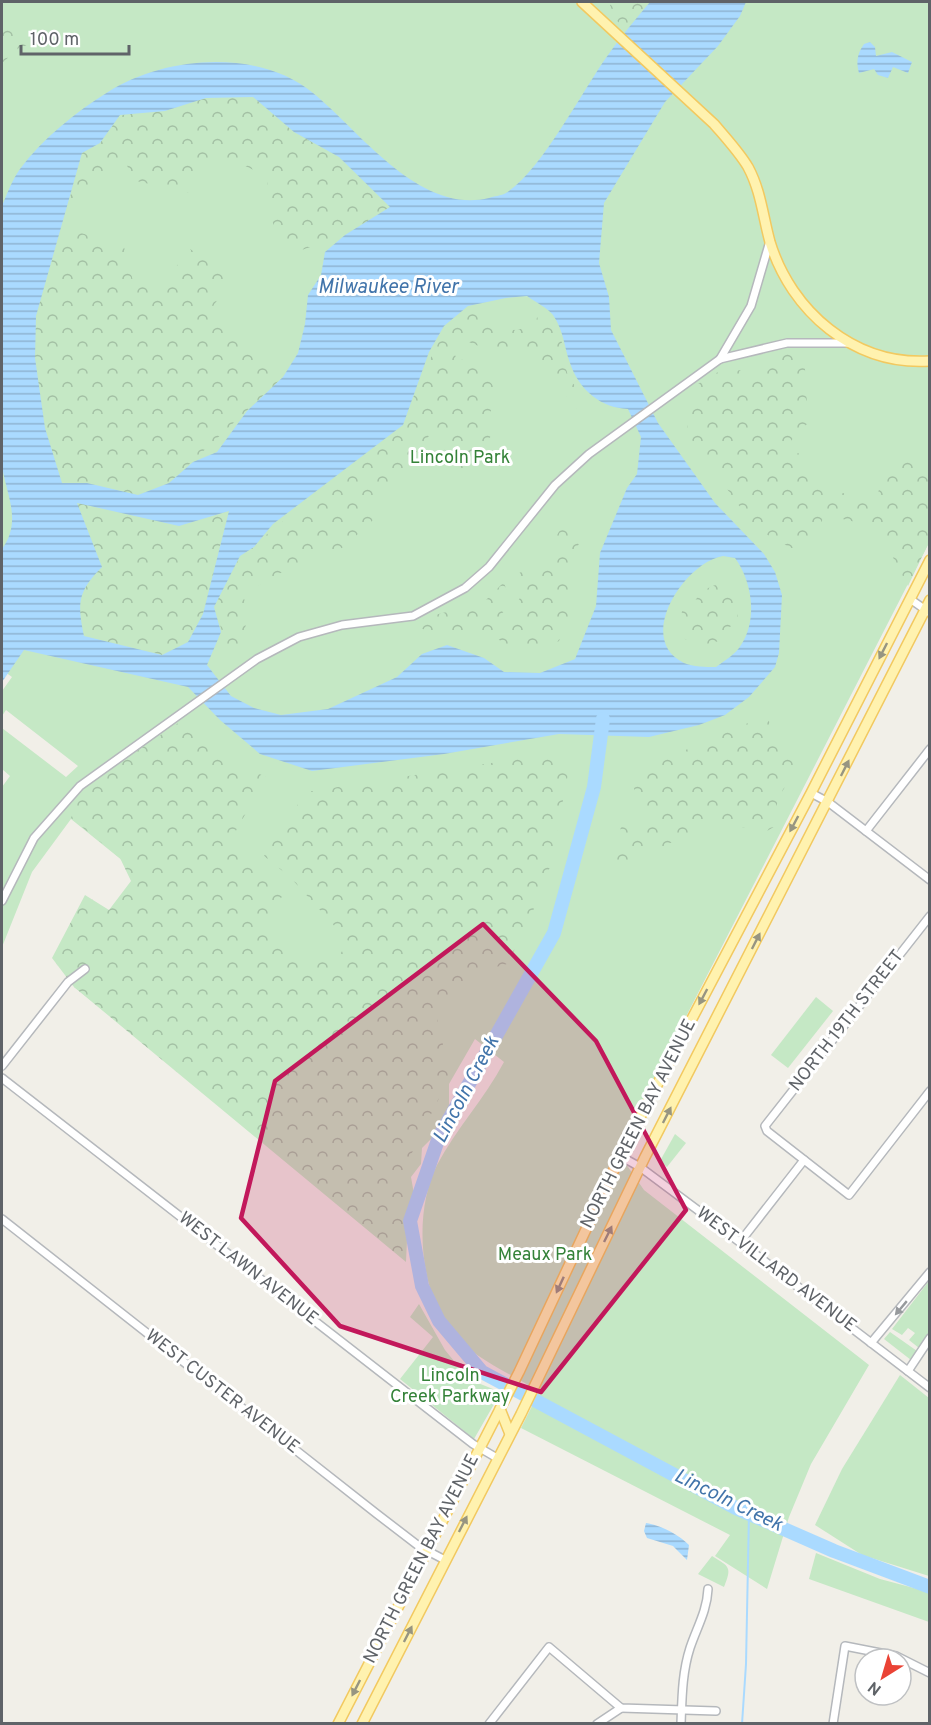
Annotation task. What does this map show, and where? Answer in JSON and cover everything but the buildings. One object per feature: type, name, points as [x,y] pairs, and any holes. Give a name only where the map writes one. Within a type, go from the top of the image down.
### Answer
[{"type":"main road","points":[[582,2],[714,124],[747,166],[763,210],[770,241],[794,294],[812,315],[849,344],[892,358],[930,361]]},
{"type":"main road","name":"NORTH GREEN BAY AVENUE","points":[[338,1724],[519,1372],[620,1156],[811,793],[930,560]]},
{"type":"main road","name":"NORTH GREEN BAY AVENUE","points":[[362,1724],[521,1414],[640,1167],[927,611],[930,600]]},
{"type":"main road","points":[[501,1406],[510,1434]]},
{"type":"street","points":[[720,359],[751,306],[770,241]]},
{"type":"street","points":[[2,901],[34,838],[80,786],[257,659],[299,637],[342,625],[413,616],[465,588],[489,567],[555,485],[589,454],[720,359],[787,343],[849,344]]},
{"type":"street","points":[[910,599],[927,611]]},
{"type":"street","points":[[866,831],[930,749]]},
{"type":"street","points":[[811,793],[828,802],[930,880]]},
{"type":"street","name":"NORTH 19TH STREET","points":[[804,1160],[767,1131],[765,1126],[930,916]]},
{"type":"street","points":[[2,1066],[68,982],[85,969]]},
{"type":"street","name":"WEST LAWN AVENUE","points":[[2,1078],[478,1448],[497,1458]]},
{"type":"street","points":[[740,1242],[804,1160],[849,1195],[930,1091]]},
{"type":"street","name":"WEST VILLARD AVENUE","points":[[620,1156],[640,1167],[930,1388]]},
{"type":"street","name":"WEST CUSTER AVENUE","points":[[2,1219],[427,1551],[445,1560]]},
{"type":"street","points":[[872,1343],[930,1272]]},
{"type":"street","points":[[908,1371],[930,1338]]},
{"type":"street","points":[[681,1724],[682,1680],[690,1648],[707,1606],[708,1589]]},
{"type":"street","points":[[833,1724],[845,1646],[896,1656],[930,1673]]},
{"type":"street","points":[[489,1724],[549,1647],[621,1708]]},
{"type":"street","points":[[597,1724],[621,1708],[716,1711]]},
{"type":"highlighted area","points":[[483,924],[596,1041],[686,1210],[541,1392],[340,1326],[241,1218],[275,1081]]},
{"type":"green space","name":"Lincoln Park","points":[[2,2],[929,2],[929,543],[617,1151],[644,1190],[869,1365],[811,1464],[789,1517],[767,1589],[715,1556],[730,1535],[521,1428],[539,1392],[471,1350],[453,1334],[442,1317],[433,1297],[423,1252],[425,1205],[429,1184],[437,1165],[504,1062],[475,1039],[449,1084],[449,1109],[432,1138],[422,1148],[421,1164],[411,1177],[414,1194],[402,1246],[74,987],[131,914],[160,891],[71,819],[32,872],[2,947],[2,787],[10,776],[2,769],[2,728],[66,777],[78,766],[6,710],[2,716],[2,691],[12,677],[5,672],[2,677]]},
{"type":"green space","points":[[612,2],[650,2],[627,30],[616,20],[610,5]]},
{"type":"green space","points":[[7,27],[30,35],[40,43],[20,47],[2,63],[2,30]]},
{"type":"green space","points":[[253,97],[294,132],[339,157],[390,207],[345,235],[296,252],[280,235],[271,218],[267,199],[268,177],[233,160],[208,161],[189,193],[132,180],[126,162],[66,212],[82,153],[100,143],[120,115],[165,111],[206,98]]},
{"type":"green space","points":[[63,227],[124,247],[133,281],[158,290],[190,249],[234,276],[207,315],[283,377],[169,483],[137,495],[87,483],[62,484],[50,444],[36,378],[34,336],[41,294]]},
{"type":"green space","points":[[468,306],[485,308],[492,329],[517,330],[535,325],[539,310],[552,317],[564,348],[562,355],[569,379],[587,399],[576,409],[542,363],[509,350],[493,352],[464,340],[455,356],[460,360],[475,359],[498,393],[485,425],[492,433],[481,458],[461,472],[432,432],[397,477],[368,502],[373,520],[344,547],[278,574],[243,594],[246,612],[245,628],[240,643],[231,658],[214,607],[240,556],[403,425],[419,382],[440,339]]},
{"type":"green space","points":[[777,350],[804,351],[808,423],[786,446],[791,452],[802,454],[818,486],[850,495],[876,495],[902,452],[929,459],[929,542],[908,586],[887,546],[882,528],[825,515],[808,547],[791,548],[755,528],[687,433],[689,408],[696,385],[718,372],[742,370],[752,380],[769,370]]},
{"type":"green space","points":[[77,502],[179,526],[229,510],[203,614],[188,642],[162,655],[84,636],[78,608],[86,583]]},
{"type":"green space","points":[[561,528],[581,539],[568,568],[568,618],[559,641],[534,654],[509,648],[497,638],[422,629],[423,618],[470,606],[487,624],[490,620],[486,600],[504,582],[509,600],[502,611],[508,620],[522,594],[517,574],[552,558],[554,540]]},
{"type":"green space","points":[[729,581],[738,617],[719,641],[700,646],[685,639],[680,627],[682,611],[692,608],[706,589]]},
{"type":"green space","points":[[764,713],[790,757],[804,766],[786,785],[778,800],[777,825],[767,831],[709,822],[615,873],[610,865],[621,827],[649,826],[643,807],[636,802],[632,773],[746,724]]},
{"type":"green space","points":[[184,719],[240,765],[266,777],[228,845],[284,881],[287,890],[258,929],[303,966],[338,958],[348,941],[290,877],[264,856],[306,792],[549,754],[572,754],[550,867],[528,924],[507,964],[474,973],[450,991],[437,1018],[450,1076],[404,1169],[409,1197],[406,1262],[74,987],[52,958],[85,895],[109,910],[131,881],[120,858],[71,818],[79,798],[121,762]]},
{"type":"green space","points":[[816,997],[833,1011],[788,1068],[771,1055]]},
{"type":"green space","points":[[675,1134],[686,1143],[667,1167],[660,1161]]},
{"type":"green space","points":[[929,1281],[929,1333],[919,1348],[909,1340],[915,1333],[908,1328],[902,1335],[892,1329]]},
{"type":"green space","name":"Lincoln Creek Parkway","points":[[419,1304],[445,1350],[454,1361],[468,1366],[478,1383],[493,1389],[497,1399],[474,1439],[400,1379],[433,1337],[410,1317]]},
{"type":"green space","points":[[890,1332],[917,1351],[911,1360],[884,1339]]},
{"type":"green space","points":[[900,1375],[929,1398],[929,1576],[862,1555],[815,1525],[842,1469]]},
{"type":"green space","points":[[816,1553],[880,1579],[929,1592],[929,1622],[809,1579]]},
{"type":"green space","points":[[712,1556],[728,1568],[724,1587],[698,1574]]},
{"type":"water","name":"Milwaukee River","points":[[650,2],[746,2],[740,16],[718,46],[665,102],[604,203],[599,263],[609,297],[611,330],[658,423],[715,503],[764,554],[775,572],[782,595],[779,653],[775,667],[749,697],[725,715],[699,725],[649,737],[559,734],[444,754],[312,771],[260,754],[220,720],[188,687],[24,650],[2,682],[2,549],[8,539],[12,519],[2,466],[2,206],[17,173],[39,147],[84,108],[131,80],[183,65],[211,62],[239,63],[266,69],[291,79],[313,93],[392,166],[415,182],[439,194],[463,200],[502,195],[520,182],[547,149],[608,55]],"holes":[[[253,97],[294,132],[339,157],[390,207],[345,235],[325,252],[321,275],[308,295],[305,324],[298,353],[283,377],[247,411],[217,452],[193,462],[169,483],[138,495],[87,483],[62,483],[45,428],[35,358],[36,316],[82,153],[100,143],[120,115],[165,111],[206,98]],[[527,296],[551,312],[557,321],[570,363],[579,381],[592,396],[600,401],[628,409],[641,437],[637,474],[627,488],[600,553],[596,606],[575,659],[540,673],[504,672],[484,658],[447,645],[422,654],[397,677],[328,709],[281,715],[254,708],[231,696],[207,665],[221,632],[214,607],[240,556],[254,547],[273,524],[403,425],[429,352],[444,326],[468,306]],[[77,503],[179,526],[229,511],[203,614],[188,642],[162,655],[84,636],[80,615],[81,598],[88,583],[102,567]],[[723,556],[735,558],[746,578],[751,600],[750,624],[741,645],[716,667],[684,663],[670,652],[664,637],[664,620],[670,603],[681,586],[708,561]]]},
{"type":"water","points":[[870,42],[875,47],[876,56],[892,52],[912,62],[908,73],[893,67],[888,78],[878,75],[874,69],[859,73],[857,62],[859,55],[864,44]]},
{"type":"water","points":[[646,1523],[669,1531],[685,1541],[689,1545],[687,1560],[673,1546],[647,1538],[644,1531]]},
{"type":"waterway","name":"Lincoln Creek","points":[[603,719],[594,787],[554,933],[439,1137],[410,1221],[422,1286],[439,1321],[482,1372],[736,1508],[834,1551],[930,1587]]},
{"type":"waterway","points":[[742,1724],[746,1664],[749,1513]]},
{"type":"park label","name":"Meaux Park","points":[[545,1255]]}]
